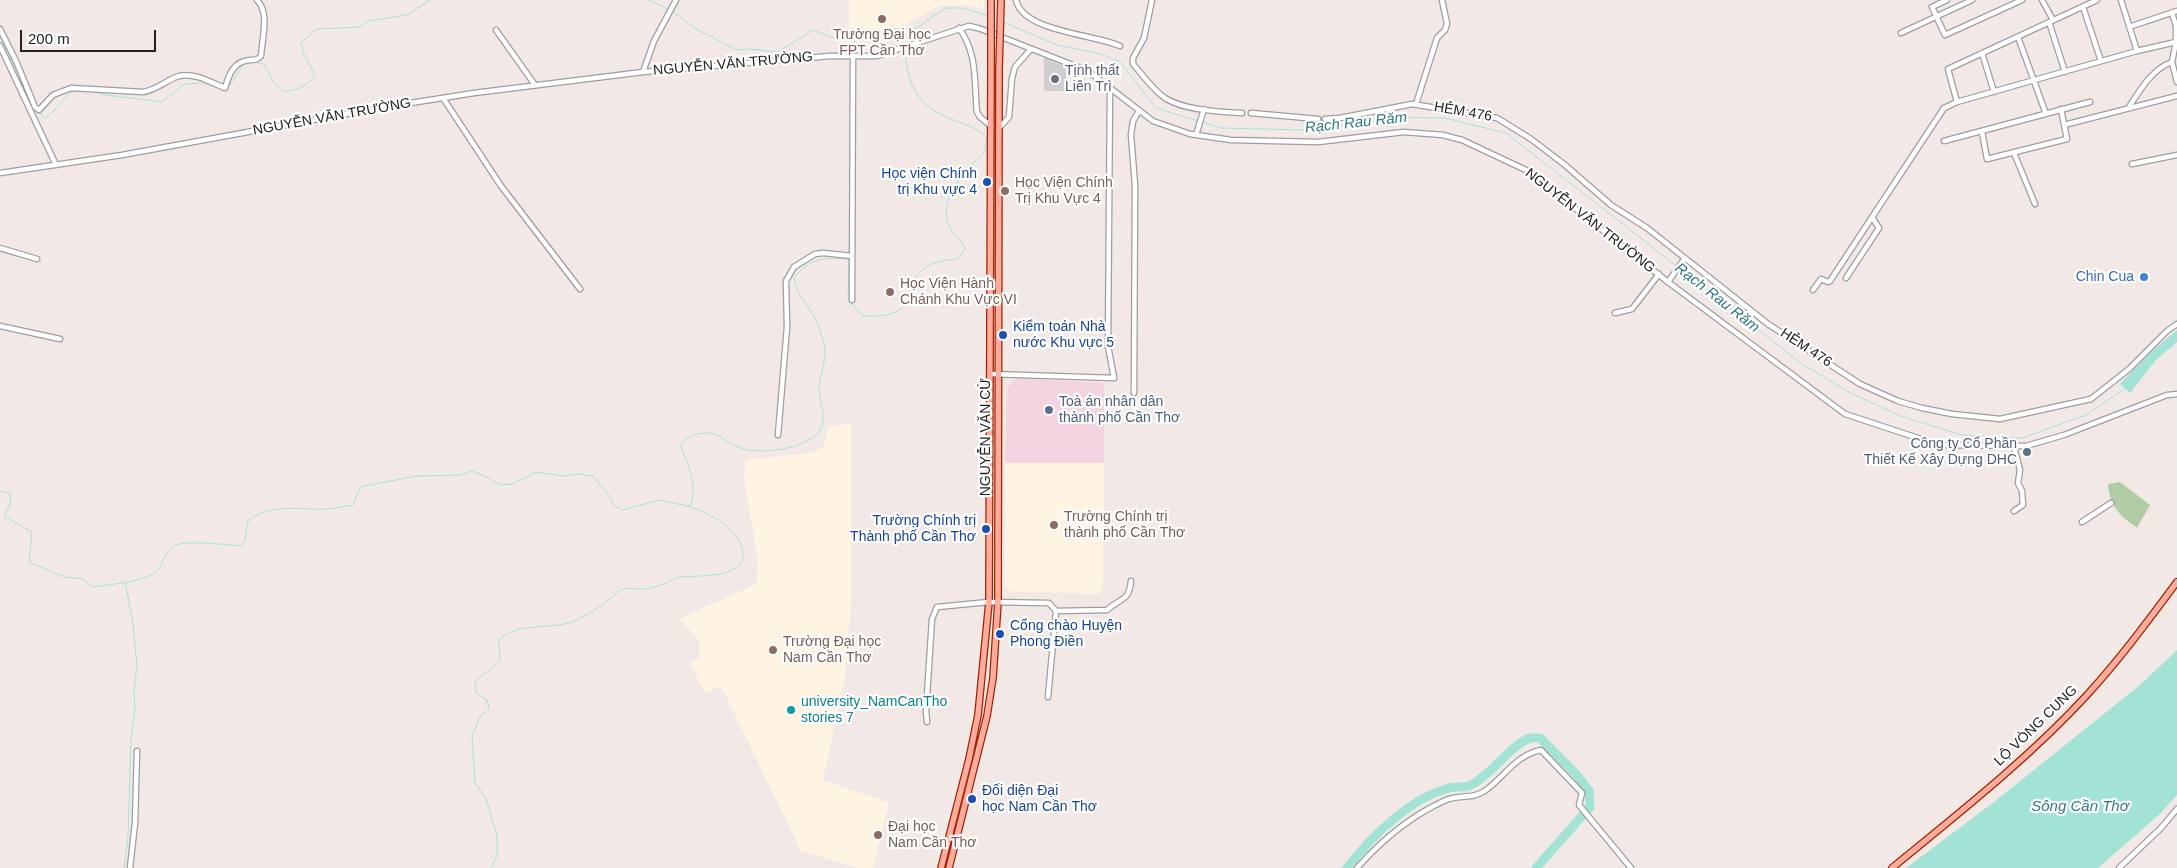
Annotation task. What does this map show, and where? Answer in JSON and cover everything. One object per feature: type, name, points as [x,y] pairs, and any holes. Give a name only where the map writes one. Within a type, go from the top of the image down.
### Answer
[{"type":"main road","name":"NGUYỄN VĂN CỪ","points":[[941,868],[969,759],[978,714],[989,602],[991,0]]},
{"type":"main road","name":"NGUYỄN VĂN CỪ","points":[[949,868],[987,716],[993,678],[998,602],[999,70],[1001,0]]},
{"type":"main road","points":[[991,210],[999,210]]},
{"type":"main road","points":[[991,320],[999,320]]},
{"type":"main road","points":[[989,471],[999,471]]},
{"type":"main road","name":"LỘ VÒNG CUNG","points":[[1892,868],[1979,797],[2032,750],[2086,696],[2116,662],[2177,582]]},
{"type":"street","points":[[0,29],[35,107],[39,110],[53,95],[71,88],[142,92],[150,91],[180,76],[192,76],[225,88],[228,76],[235,66],[261,56],[264,16],[263,7],[257,0]]},
{"type":"street","points":[[643,72],[654,41],[676,0]]},
{"type":"street","points":[[1016,0],[1022,13],[1035,21],[1120,46]]},
{"type":"street","points":[[1152,0],[1144,38],[1133,58],[1133,64],[1167,99],[1204,111],[1242,113]]},
{"type":"street","points":[[1416,104],[1437,38],[1445,30],[1447,24],[1442,0]]},
{"type":"street","points":[[1948,0],[1932,7],[1945,35],[2022,0]]},
{"type":"street","points":[[1902,33],[1972,0]]},
{"type":"street","points":[[2042,0],[2065,72]]},
{"type":"street","points":[[1957,102],[1948,69],[2097,0]]},
{"type":"street","points":[[2121,0],[2128,27],[2137,50]]},
{"type":"street","points":[[2083,7],[2101,61]]},
{"type":"street","points":[[2128,27],[2174,12],[2176,42],[2172,62],[2177,82]]},
{"type":"street","name":"NGUYỄN VĂN TRƯỜNG","points":[[0,173],[122,155],[443,98],[535,85],[643,72],[830,56],[877,56],[969,26],[1088,71],[1153,122],[1196,135],[1231,140],[1318,142],[1404,132],[1443,135],[1462,140],[1528,171],[1659,274],[1845,414],[1940,445],[2026,446],[2064,435],[2168,395],[2177,394]]},
{"type":"street","points":[[959,28],[969,43],[974,57],[977,112],[991,126]]},
{"type":"street","points":[[496,30],[535,85]]},
{"type":"street","points":[[2018,37],[2046,114]]},
{"type":"street","points":[[1812,290],[1821,279],[1830,281],[1944,108],[1957,102],[2137,50],[2176,42]]},
{"type":"street","points":[[0,46],[56,165]]},
{"type":"street","points":[[999,128],[1009,117],[1012,78],[1015,67],[1031,48]]},
{"type":"street","points":[[1982,53],[1994,92]]},
{"type":"street","points":[[852,300],[853,56]]},
{"type":"street","points":[[2129,107],[2162,66],[2172,62]]},
{"type":"street","points":[[991,374],[1114,378],[1108,346],[1110,89]]},
{"type":"street","points":[[2064,125],[2177,96]]},
{"type":"street","points":[[443,98],[501,186],[580,289]]},
{"type":"street","points":[[1944,142],[2090,102]]},
{"type":"street","name":"HẺM 476","points":[[1324,118],[1340,118],[1405,104],[1416,104],[1497,118],[1510,125],[1565,165],[1611,205],[1647,228],[1684,260],[1768,324],[1860,384],[1898,401],[1952,414],[2000,419],[2091,399],[2129,369],[2167,331],[2177,324]]},
{"type":"street","points":[[1982,132],[1987,160],[2067,139],[2061,109]]},
{"type":"street","points":[[1134,393],[1135,185],[1131,135],[1133,121],[1139,111]]},
{"type":"street","points":[[1196,135],[1204,111]]},
{"type":"street","points":[[1251,113],[1318,119]]},
{"type":"street","points":[[2014,153],[2035,204]]},
{"type":"street","points":[[2132,164],[2177,155]]},
{"type":"street","points":[[1846,278],[1880,228],[1872,217]]},
{"type":"street","points":[[0,248],[36,259]]},
{"type":"street","points":[[778,435],[787,327],[786,282],[794,267],[815,254],[852,256]]},
{"type":"street","points":[[1670,281],[1684,260]]},
{"type":"street","points":[[1615,313],[1632,309],[1659,274]]},
{"type":"street","points":[[0,326],[60,340]]},
{"type":"street","points":[[2014,447],[2020,470],[2018,483],[2022,491],[2023,505],[2014,511]]},
{"type":"street","points":[[2082,522],[2111,503]]},
{"type":"street","points":[[1056,611],[1107,610],[1113,604],[1127,598],[1131,581]]},
{"type":"street","points":[[928,722],[926,711],[932,620],[935,609],[945,606],[967,606],[989,602],[1046,601],[1054,607],[1056,611],[1048,697]]},
{"type":"street","points":[[978,714],[987,716]]},
{"type":"street","points":[[1357,868],[1380,844],[1406,824],[1445,800],[1479,794],[1486,790],[1516,760],[1538,750],[1545,752],[1582,793],[1580,807],[1631,868]]},
{"type":"street","points":[[130,868],[135,823],[137,751]]},
{"type":"street","points":[[2119,868],[2177,809]]},
{"type":"shaded area","name":"Trường Đại học FPT Cần Thơ","points":[[849,0],[984,0],[984,9],[964,5],[939,6],[899,28],[849,37]]},
{"type":"shaded area","name":"Tịnh thất Liên Trì","points":[[1044,57],[1066,67],[1066,91],[1044,91]]},
{"type":"shaded area","points":[[1017,378],[1104,383],[1104,463],[1005,463],[1007,388]]},
{"type":"shaded area","name":"Trường Đại học Nam Cần Thơ","points":[[851,423],[851,604],[845,676],[823,780],[889,803],[873,868],[858,868],[801,851],[721,686],[705,693],[690,663],[699,658],[700,641],[679,619],[756,584],[758,560],[744,479],[746,460],[812,453],[823,447],[828,427]]},
{"type":"shaded area","name":"Trường Chính trị thành phố Cần Thơ","points":[[1005,463],[1104,463],[1103,589],[1099,594],[1009,591],[1005,587]]},
{"type":"green space","points":[[2120,482],[2150,505],[2137,528],[2125,519],[2113,505],[2108,484]]},
{"type":"water","points":[[2177,330],[2177,342],[2156,360],[2130,393],[2120,384],[2150,353]]},
{"type":"water","name":"Sông Cần Thơ","points":[[2177,650],[2177,795],[2161,813],[2098,868],[1906,868],[1994,802],[2140,685]]},
{"type":"waterway","name":"Rạch Rau Răm","points":[[257,62],[265,65],[273,82],[283,92],[297,89],[305,85],[315,75],[303,52],[301,43],[317,29],[359,27],[369,21],[407,15],[430,0]]},
{"type":"waterway","name":"Rạch Rau Răm","points":[[649,0],[668,9]]},
{"type":"waterway","name":"Rạch Rau Răm","points":[[672,11],[696,29],[737,50],[748,49],[778,52],[813,30],[837,39],[868,40],[876,34],[893,29],[917,28],[945,8],[962,8],[988,16]]},
{"type":"waterway","name":"Rạch Rau Răm","points":[[1003,22],[1057,45],[1101,54],[1120,62],[1156,108],[1221,128],[1304,130],[1394,117],[1445,118],[1506,133],[1802,364],[1851,393],[1900,416],[1962,435],[2022,438],[2086,415],[2126,388]]},
{"type":"waterway","points":[[902,42],[916,29]]},
{"type":"waterway","name":"Rạch Rau Răm","points":[[0,37],[23,83]]},
{"type":"waterway","points":[[491,868],[497,856],[497,836],[486,798],[475,783],[472,736],[480,717],[489,708],[487,700],[476,693],[475,683],[500,661],[499,640],[516,630],[555,626],[574,621],[627,588],[642,589],[663,584],[680,577],[723,573],[732,570],[740,564],[743,556],[741,545],[732,531],[719,520],[687,506],[691,505],[693,482],[680,445],[692,436],[707,433],[717,435],[741,448],[762,451],[775,450],[802,444],[813,438],[820,430],[823,417],[819,387],[825,357],[824,346],[813,314],[801,297],[794,277],[801,270],[819,260],[849,259],[848,299],[862,315],[882,316],[895,312],[906,304],[912,285],[923,269],[937,262],[958,259],[965,249],[949,227],[946,215],[947,207],[956,183],[983,153],[987,138],[977,130],[933,110],[925,103],[910,79],[905,54]]},
{"type":"waterway","name":"Rạch Rau Răm","points":[[226,89],[246,62]]},
{"type":"waterway","name":"Rạch Rau Răm","points":[[92,91],[106,95],[162,102],[184,84],[200,83],[220,88]]},
{"type":"waterway","name":"Rạch Rau Răm","points":[[36,109],[45,118],[74,90]]},
{"type":"waterway","points":[[0,491],[11,494],[10,505],[4,516],[32,532],[29,562],[65,577],[82,579],[93,587],[131,581],[153,574],[157,571],[168,551],[176,545],[198,543],[242,546],[245,540],[248,521],[257,515],[275,510],[328,509],[353,505],[360,487],[416,476],[459,475],[472,471],[500,485],[512,484],[537,472],[563,476],[578,474],[593,476],[608,494],[614,506],[623,510],[659,500],[687,506]]},
{"type":"waterway","points":[[124,868],[128,838],[131,737],[135,711],[134,691],[137,666],[133,623],[125,581]]},
{"type":"waterway","points":[[1347,868],[1392,820],[1420,800],[1449,788],[1471,785],[1521,742],[1529,738],[1540,738],[1577,775],[1589,791],[1590,807],[1536,868]]},
{"type":"place","name":"Trường Đại học FPT Cần Thơ","points":[[882,19]]},
{"type":"place","name":"Tịnh thất Liên Trì","points":[[1055,79]]},
{"type":"place","name":"Học viện Chính trị Khu vực 4","points":[[987,182]]},
{"type":"place","name":"Học Viện Chính Trị Khu Vực 4","points":[[1005,191]]},
{"type":"place","name":"Chin Cua","points":[[2144,277]]},
{"type":"place","name":"Học Viện Hành Chánh Khu Vực VI","points":[[890,292]]},
{"type":"place","name":"Kiểm toán Nhà nước Khu vực 5","points":[[1003,335]]},
{"type":"place","name":"Toà án nhân dân thành phố Cần Thơ","points":[[1049,410]]},
{"type":"place","name":"Công ty Cổ Phần Thiết Kế Xây Dựng DHC","points":[[2027,452]]},
{"type":"place","name":"Trường Chính trị thành phố Cần Thơ","points":[[1054,525]]},
{"type":"place","name":"Trường Chính trị Thành phố Cần Thơ","points":[[986,529]]},
{"type":"place","name":"Cổng chào Huyện Phong Điền","points":[[1000,634]]},
{"type":"place","name":"Trường Đại học Nam Cần Thơ","points":[[773,650]]},
{"type":"place","name":"university_NamCanTho stories 7","points":[[791,710]]},
{"type":"place","name":"Đối diện Đại học Nam Cần Thơ","points":[[972,799]]},
{"type":"place","name":"Đại học Nam Cần Thơ","points":[[878,835]]}]
